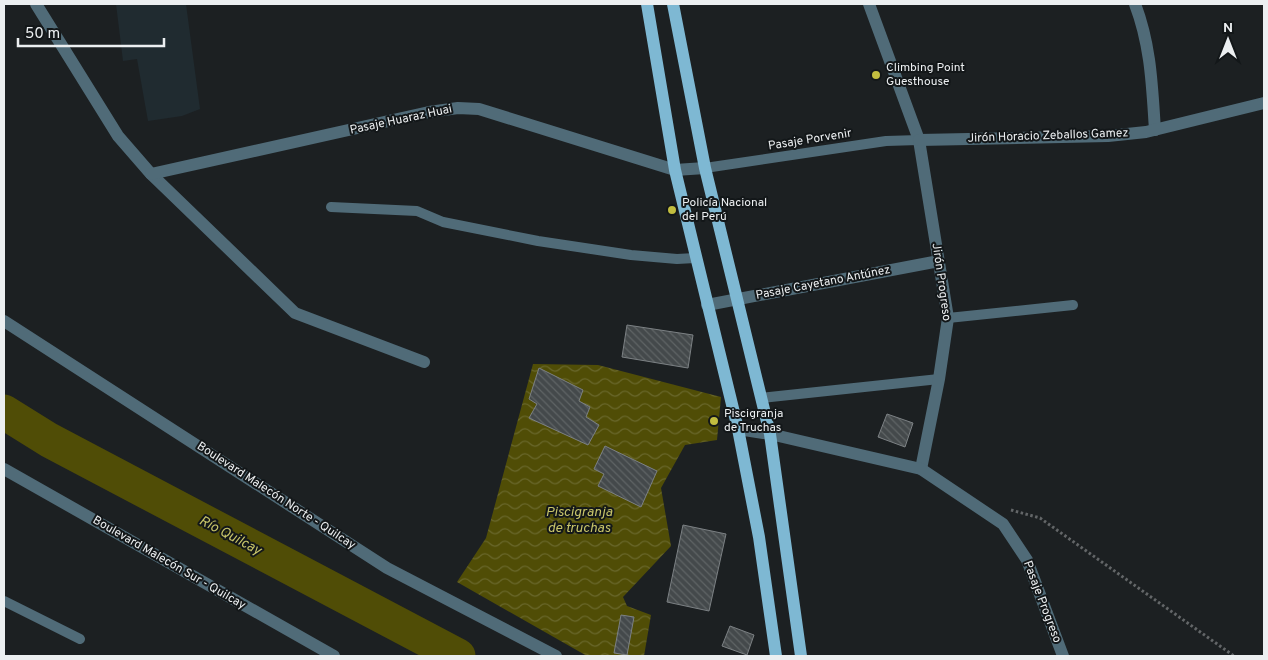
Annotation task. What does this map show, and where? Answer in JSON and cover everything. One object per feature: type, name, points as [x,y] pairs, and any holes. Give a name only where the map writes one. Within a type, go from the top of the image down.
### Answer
[{"type":"main road","points":[[647,4],[675,170],[738,429],[759,537],[776,656]]},
{"type":"main road","points":[[673,4],[705,168],[770,434],[801,656]]},
{"type":"street","points":[[36,4],[118,136],[151,174],[294,314],[424,362]]},
{"type":"street","name":"Jirón Progreso","points":[[869,4],[919,140],[948,318],[939,379],[921,469]]},
{"type":"street","points":[[1135,4],[1144,27],[1150,58],[1155,130]]},
{"type":"street","name":"Jirón Horacio Zeballos Gamez","points":[[919,140],[1108,136],[1155,130],[1264,103]]},
{"type":"street","name":"Pasaje Huaraz Huai","points":[[151,174],[429,112],[458,108],[479,109],[675,170],[705,168]]},
{"type":"street","name":"Pasaje Cayetano Antúnez","points":[[707,305],[939,260]]},
{"type":"street","name":"Boulevard Malecón Norte - Quilcay","points":[[4,321],[387,568],[556,656]]},
{"type":"street","points":[[738,429],[770,434],[921,469]]},
{"type":"street","name":"Boulevard Malecón Sur - Quilcay","points":[[4,469],[334,656]]},
{"type":"street","name":"Pasaje Progreso","points":[[921,469],[1003,524],[1027,560],[1063,656]]},
{"type":"lane","name":"Pasaje Porvenir","points":[[705,168],[886,141],[919,140]]},
{"type":"lane","points":[[331,207],[417,211],[443,222],[538,241],[631,255],[677,259],[695,258]]},
{"type":"lane","points":[[948,318],[1073,305]]},
{"type":"lane","points":[[761,398],[939,379]]},
{"type":"lane","points":[[4,601],[80,639]]},
{"type":"path","points":[[1004,507],[1040,518],[1234,656]]},
{"type":"shaded area","points":[[116,4],[186,4],[200,109],[182,116],[148,121],[137,59],[123,61]]},
{"type":"water","name":"Piscigranja de truchas","points":[[533,364],[598,365],[721,397],[717,440],[685,445],[661,488],[671,546],[623,597],[627,606],[651,615],[644,656],[587,656],[457,582],[486,538]]},
{"type":"building","points":[[627,325],[693,335],[688,368],[622,357]]},
{"type":"building","points":[[539,368],[583,390],[579,401],[590,407],[586,417],[599,425],[588,445],[529,418],[537,404],[529,399]]},
{"type":"building","points":[[887,414],[913,423],[905,447],[878,437]]},
{"type":"building","points":[[605,446],[657,471],[641,507],[598,486],[604,474],[594,469]]},
{"type":"building","points":[[683,525],[726,534],[709,611],[667,602]]},
{"type":"building","points":[[621,615],[634,617],[627,655],[614,653]]},
{"type":"building","points":[[730,626],[754,635],[747,655],[722,646]]},
{"type":"waterway","name":"Río Quilcay","points":[[4,412],[49,440],[458,656]]},
{"type":"place","name":"Climbing Point Guesthouse","points":[[876,75]]},
{"type":"place","name":"Policía Nacional del Perú","points":[[672,210]]},
{"type":"place","name":"Piscigranja de Truchas","points":[[714,421]]}]
